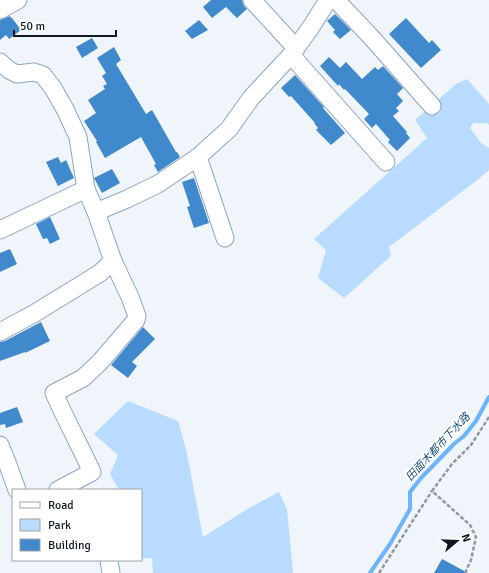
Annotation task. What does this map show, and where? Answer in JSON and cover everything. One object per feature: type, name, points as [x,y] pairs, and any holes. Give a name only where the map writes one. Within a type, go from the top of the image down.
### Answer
[{"type":"street","points":[[0,10],[18,0]]},
{"type":"street","points":[[252,0],[386,162]]},
{"type":"street","points":[[96,212],[128,200],[158,184],[198,157],[229,129],[251,98],[294,51],[328,0]]},
{"type":"street","points":[[336,0],[432,106]]},
{"type":"street","points":[[0,62],[9,70],[17,74],[34,72],[43,75],[66,109],[78,137],[86,189],[96,212],[113,261],[137,316],[136,320],[100,362],[83,378],[54,394],[92,472],[83,484],[62,489]]},
{"type":"street","points":[[198,157],[225,238]]},
{"type":"street","points":[[0,230],[86,189]]},
{"type":"street","points":[[0,332],[35,313],[100,273],[113,261]]},
{"type":"street","points":[[0,445],[17,489]]},
{"type":"street","points":[[109,561],[111,573]]},
{"type":"path","points":[[379,573],[432,491],[452,464],[471,445],[489,417]]},
{"type":"path","points":[[432,491],[470,525],[476,537],[471,560],[465,573]]},
{"type":"green space","points":[[467,79],[489,104],[489,125],[487,123],[473,123],[470,128],[481,143],[489,148],[489,170],[389,247],[391,256],[344,298],[318,278],[326,250],[314,239],[427,138],[415,120],[456,84]]},
{"type":"green space","points":[[128,401],[178,421],[186,449],[203,537],[249,508],[279,492],[287,509],[293,573],[153,573],[152,558],[142,559],[142,489],[118,489],[110,474],[118,455],[94,434]]},
{"type":"building","points":[[211,0],[242,0],[247,9],[237,18],[226,7],[212,18],[203,7]]},
{"type":"building","points":[[335,14],[351,30],[340,39],[333,32],[335,30],[327,21]]},
{"type":"building","points":[[10,16],[21,30],[9,39],[6,35],[0,40],[0,20]]},
{"type":"building","points":[[406,18],[429,43],[432,40],[441,50],[421,68],[389,34]]},
{"type":"building","points":[[199,20],[208,30],[192,39],[185,31]]},
{"type":"building","points":[[92,38],[98,48],[82,58],[76,47]]},
{"type":"building","points":[[114,47],[121,60],[116,64],[146,114],[152,110],[180,157],[158,172],[154,165],[156,164],[141,137],[105,158],[96,142],[97,141],[84,121],[96,113],[88,100],[105,89],[103,86],[107,84],[102,76],[106,73],[97,58]]},
{"type":"building","points":[[329,57],[340,68],[346,62],[362,79],[375,67],[378,70],[383,66],[403,88],[397,94],[403,101],[396,108],[399,111],[393,116],[407,132],[406,133],[410,138],[397,151],[388,142],[390,140],[376,124],[372,128],[364,119],[369,114],[345,89],[344,90],[339,84],[338,86],[320,66]]},
{"type":"building","points":[[295,75],[345,133],[331,145],[316,130],[318,128],[315,123],[291,96],[289,97],[281,88]]},
{"type":"building","points":[[58,157],[61,163],[66,160],[74,178],[58,186],[46,162]]},
{"type":"building","points":[[112,169],[120,183],[102,193],[94,178]]},
{"type":"building","points":[[194,178],[209,223],[194,228],[187,207],[190,206],[182,182]]},
{"type":"building","points":[[50,217],[60,239],[50,244],[47,238],[43,239],[36,224]]},
{"type":"building","points":[[10,249],[17,264],[0,272],[0,253]]},
{"type":"building","points":[[41,322],[50,341],[25,353],[0,361],[0,342],[5,341]]},
{"type":"building","points":[[143,327],[155,339],[132,362],[137,366],[128,378],[111,365]]},
{"type":"building","points":[[17,407],[23,422],[6,428],[5,424],[0,425],[0,413]]},
{"type":"building","points":[[442,559],[468,573],[434,573]]},
{"type":"waterway","name":"田面木都市下水路","points":[[370,573],[390,544],[410,509],[410,492],[421,478],[454,444],[464,436],[476,421],[489,397]]}]
